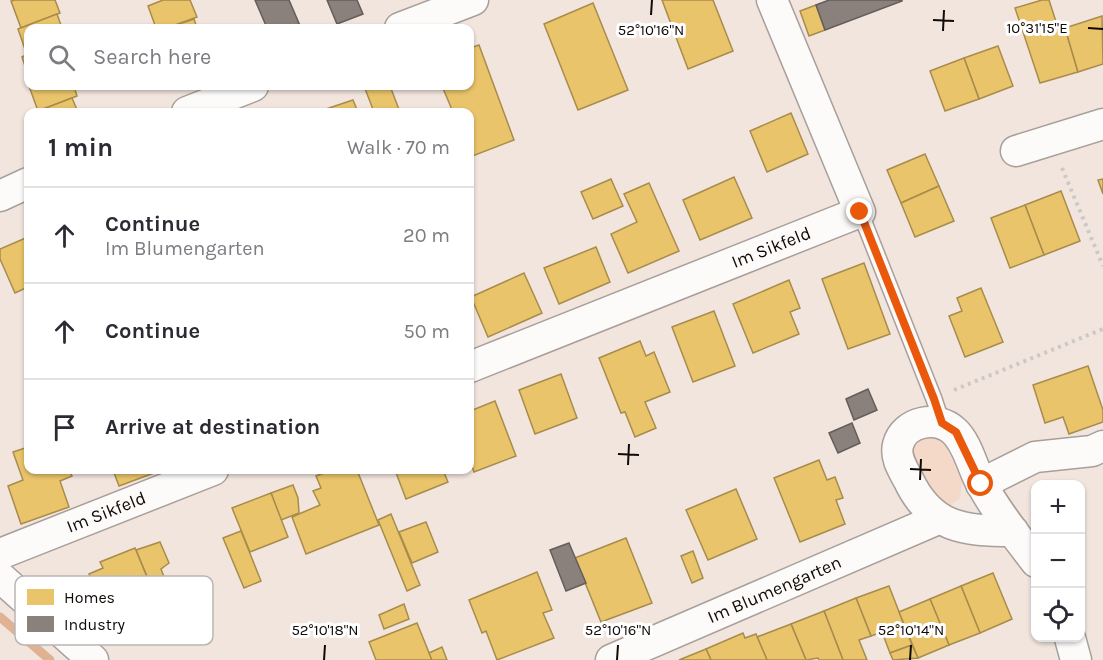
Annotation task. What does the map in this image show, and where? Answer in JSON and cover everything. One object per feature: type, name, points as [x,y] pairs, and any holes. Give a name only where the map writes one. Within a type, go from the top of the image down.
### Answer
[{"type":"street","points":[[410,24],[473,0]]},
{"type":"street","points":[[772,0],[860,212]]},
{"type":"street","points":[[197,108],[243,90]]},
{"type":"street","points":[[1016,151],[1103,124]]},
{"type":"street","points":[[0,196],[24,185]]},
{"type":"street","name":"Im Sikfeld","points":[[474,365],[860,212]]},
{"type":"street","points":[[1013,531],[972,529],[938,519],[918,500],[898,459],[897,448],[906,431],[916,424],[928,422],[938,411],[956,432],[981,484],[1031,556]]},
{"type":"street","points":[[981,484],[1035,457],[1092,451],[1103,447]]},
{"type":"street","name":"Im Sikfeld","points":[[0,554],[203,474]]},
{"type":"street","name":"Im Blumengarten","points":[[611,660],[938,519]]},
{"type":"street","points":[[0,577],[15,590]]},
{"type":"street","points":[[1071,642],[1076,660]]},
{"type":"street","points":[[76,645],[93,660]]},
{"type":"lane","points":[[860,212],[938,411]]},
{"type":"path","points":[[1050,140],[1103,266]]},
{"type":"path","points":[[938,411],[1103,329]]},
{"type":"shaded area","points":[[930,434],[944,441],[962,482],[960,498],[949,506],[938,508],[910,450],[912,444]]},
{"type":"building: Homes","points":[[55,0],[60,13],[31,24],[24,24],[21,28],[11,1]]},
{"type":"building: Homes","points":[[163,0],[190,0],[197,17],[178,24],[155,24],[148,6]]},
{"type":"building: Homes","points":[[662,0],[713,0],[733,51],[688,69]]},
{"type":"building: Homes","points":[[1049,0],[1059,31],[1065,28],[1078,72],[1040,83],[1015,8]]},
{"type":"building: Homes","points":[[593,3],[628,90],[578,110],[544,24]]},
{"type":"building: Homes","points":[[816,5],[825,30],[809,36],[800,11]]},
{"type":"building: Homes","points":[[57,14],[61,24],[31,24]]},
{"type":"building: Homes","points":[[1102,16],[1103,64],[1078,72],[1065,28]]},
{"type":"building: Homes","points":[[194,19],[196,24],[179,24]]},
{"type":"building: Homes","points":[[24,27],[24,46],[18,29]]},
{"type":"building: Homes","points":[[479,45],[514,140],[474,155],[474,108],[451,108],[444,90],[474,90],[474,47]]},
{"type":"building: Homes","points":[[998,46],[1013,86],[979,99],[964,58]]},
{"type":"building: Homes","points":[[964,58],[979,99],[945,111],[930,71]]},
{"type":"building: Homes","points":[[30,90],[75,90],[77,96],[46,108],[37,108]]},
{"type":"building: Homes","points":[[366,90],[392,90],[398,108],[372,108]]},
{"type":"building: Homes","points":[[72,98],[76,108],[46,108]]},
{"type":"building: Homes","points":[[353,100],[356,108],[329,108]]},
{"type":"building: Homes","points":[[791,113],[808,154],[767,172],[750,131]]},
{"type":"building: Homes","points":[[925,154],[939,186],[901,203],[887,170]]},
{"type":"building: Homes","points":[[734,177],[752,218],[700,240],[683,200]]},
{"type":"building: Homes","points":[[611,179],[623,206],[593,219],[581,192]]},
{"type":"building: Homes","points":[[1103,179],[1103,194],[1098,180]]},
{"type":"building: Homes","points":[[649,183],[679,251],[628,273],[611,234],[637,222],[624,194]]},
{"type":"building: Homes","points":[[939,186],[954,221],[915,237],[901,203]]},
{"type":"building: Homes","points":[[1061,191],[1080,241],[1044,255],[1025,205]]},
{"type":"building: Homes","points":[[1025,205],[1044,255],[1010,268],[991,218]]},
{"type":"building: Homes","points":[[24,239],[24,289],[15,293],[0,259],[0,249]]},
{"type":"building: Homes","points":[[596,247],[610,282],[559,304],[544,268]]},
{"type":"building: Homes","points":[[864,263],[890,334],[848,349],[822,279]]},
{"type":"building: Homes","points":[[524,273],[542,313],[488,337],[474,304],[474,296]]},
{"type":"building: Homes","points":[[789,280],[800,308],[790,312],[799,334],[753,353],[733,304]]},
{"type":"building: Homes","points":[[981,288],[1003,342],[965,357],[949,316],[962,311],[957,298]]},
{"type":"building: Homes","points":[[714,311],[735,366],[693,382],[672,327]]},
{"type":"building: Homes","points":[[640,341],[646,356],[654,352],[670,392],[645,402],[656,428],[635,437],[625,412],[621,413],[599,358]]},
{"type":"building: Homes","points":[[1088,366],[1103,410],[1103,422],[1069,434],[1063,417],[1045,423],[1033,385]]},
{"type":"building: Homes","points":[[561,374],[577,418],[535,434],[519,390]]},
{"type":"building: Homes","points":[[495,401],[516,456],[474,472],[474,409]]},
{"type":"building: Homes","points":[[24,448],[24,474],[71,474],[72,476],[60,481],[69,507],[21,524],[8,486],[23,480],[13,452]]},
{"type":"building: Homes","points":[[819,460],[827,480],[835,477],[843,498],[836,500],[845,524],[800,542],[774,478]]},
{"type":"building: Homes","points":[[114,474],[151,474],[119,486]]},
{"type":"building: Homes","points":[[359,474],[379,525],[306,554],[292,517],[320,505],[313,491],[321,488],[316,476]]},
{"type":"building: Homes","points":[[397,474],[445,474],[448,482],[406,499]]},
{"type":"building: Homes","points":[[293,485],[298,498],[299,513],[281,520],[271,493]]},
{"type":"building: Homes","points":[[736,489],[757,539],[708,560],[686,510]]},
{"type":"building: Homes","points":[[271,493],[288,537],[250,552],[232,508]]},
{"type":"building: Homes","points":[[391,514],[420,585],[407,591],[378,520]]},
{"type":"building: Homes","points":[[426,522],[438,552],[412,563],[399,532]]},
{"type":"building: Homes","points":[[241,531],[261,581],[244,588],[223,538]]},
{"type":"building: Homes","points":[[626,538],[652,603],[601,622],[575,558]]},
{"type":"building: Homes","points":[[160,542],[169,563],[161,569],[164,576],[147,576],[136,550]]},
{"type":"building: Homes","points":[[135,548],[147,576],[90,576],[89,574],[103,568],[100,562]]},
{"type":"building: Homes","points":[[693,551],[703,578],[692,583],[681,556]]},
{"type":"building: Homes","points":[[537,572],[552,610],[543,613],[554,638],[497,660],[486,631],[482,633],[469,600]]},
{"type":"building: Homes","points":[[993,573],[1012,619],[980,633],[961,586]]},
{"type":"building: Homes","points":[[889,586],[912,645],[890,653],[882,632],[871,636],[856,598]]},
{"type":"building: Homes","points":[[961,586],[980,633],[949,645],[930,599]]},
{"type":"building: Homes","points":[[856,598],[871,636],[859,640],[867,660],[843,660],[824,611]]},
{"type":"building: Homes","points":[[930,599],[949,645],[918,658],[899,612]]},
{"type":"building: Homes","points":[[404,604],[409,619],[384,629],[379,615]]},
{"type":"building: Homes","points":[[824,611],[843,660],[819,660],[818,658],[806,660],[791,624]]},
{"type":"building: Homes","points":[[417,623],[432,660],[376,660],[369,642]]},
{"type":"building: Homes","points":[[791,624],[806,660],[767,660],[757,637]]},
{"type":"building: Homes","points":[[743,633],[745,638],[756,634],[767,660],[711,660],[706,649]]},
{"type":"building: Homes","points":[[912,645],[918,658],[893,660],[890,653]]},
{"type":"building: Homes","points":[[442,647],[447,660],[432,660],[429,653]]},
{"type":"building: Homes","points":[[706,649],[711,660],[679,660]]},
{"type":"building: Industry","points":[[255,0],[289,0],[299,24],[265,24]]},
{"type":"building: Industry","points":[[327,0],[357,0],[363,14],[337,24]]},
{"type":"building: Industry","points":[[829,0],[902,1],[825,30],[816,5]]},
{"type":"building: Industry","points":[[868,389],[877,410],[854,420],[846,399]]},
{"type":"building: Industry","points":[[852,423],[860,443],[838,453],[829,433]]},
{"type":"building: Industry","points":[[569,543],[586,583],[566,591],[550,550]]},
{"type":"waterway","points":[[0,617],[15,630]]},
{"type":"waterway","points":[[33,645],[50,660]]},
{"type":"route","points":[[860,212],[942,423],[956,432],[981,484]]}]
